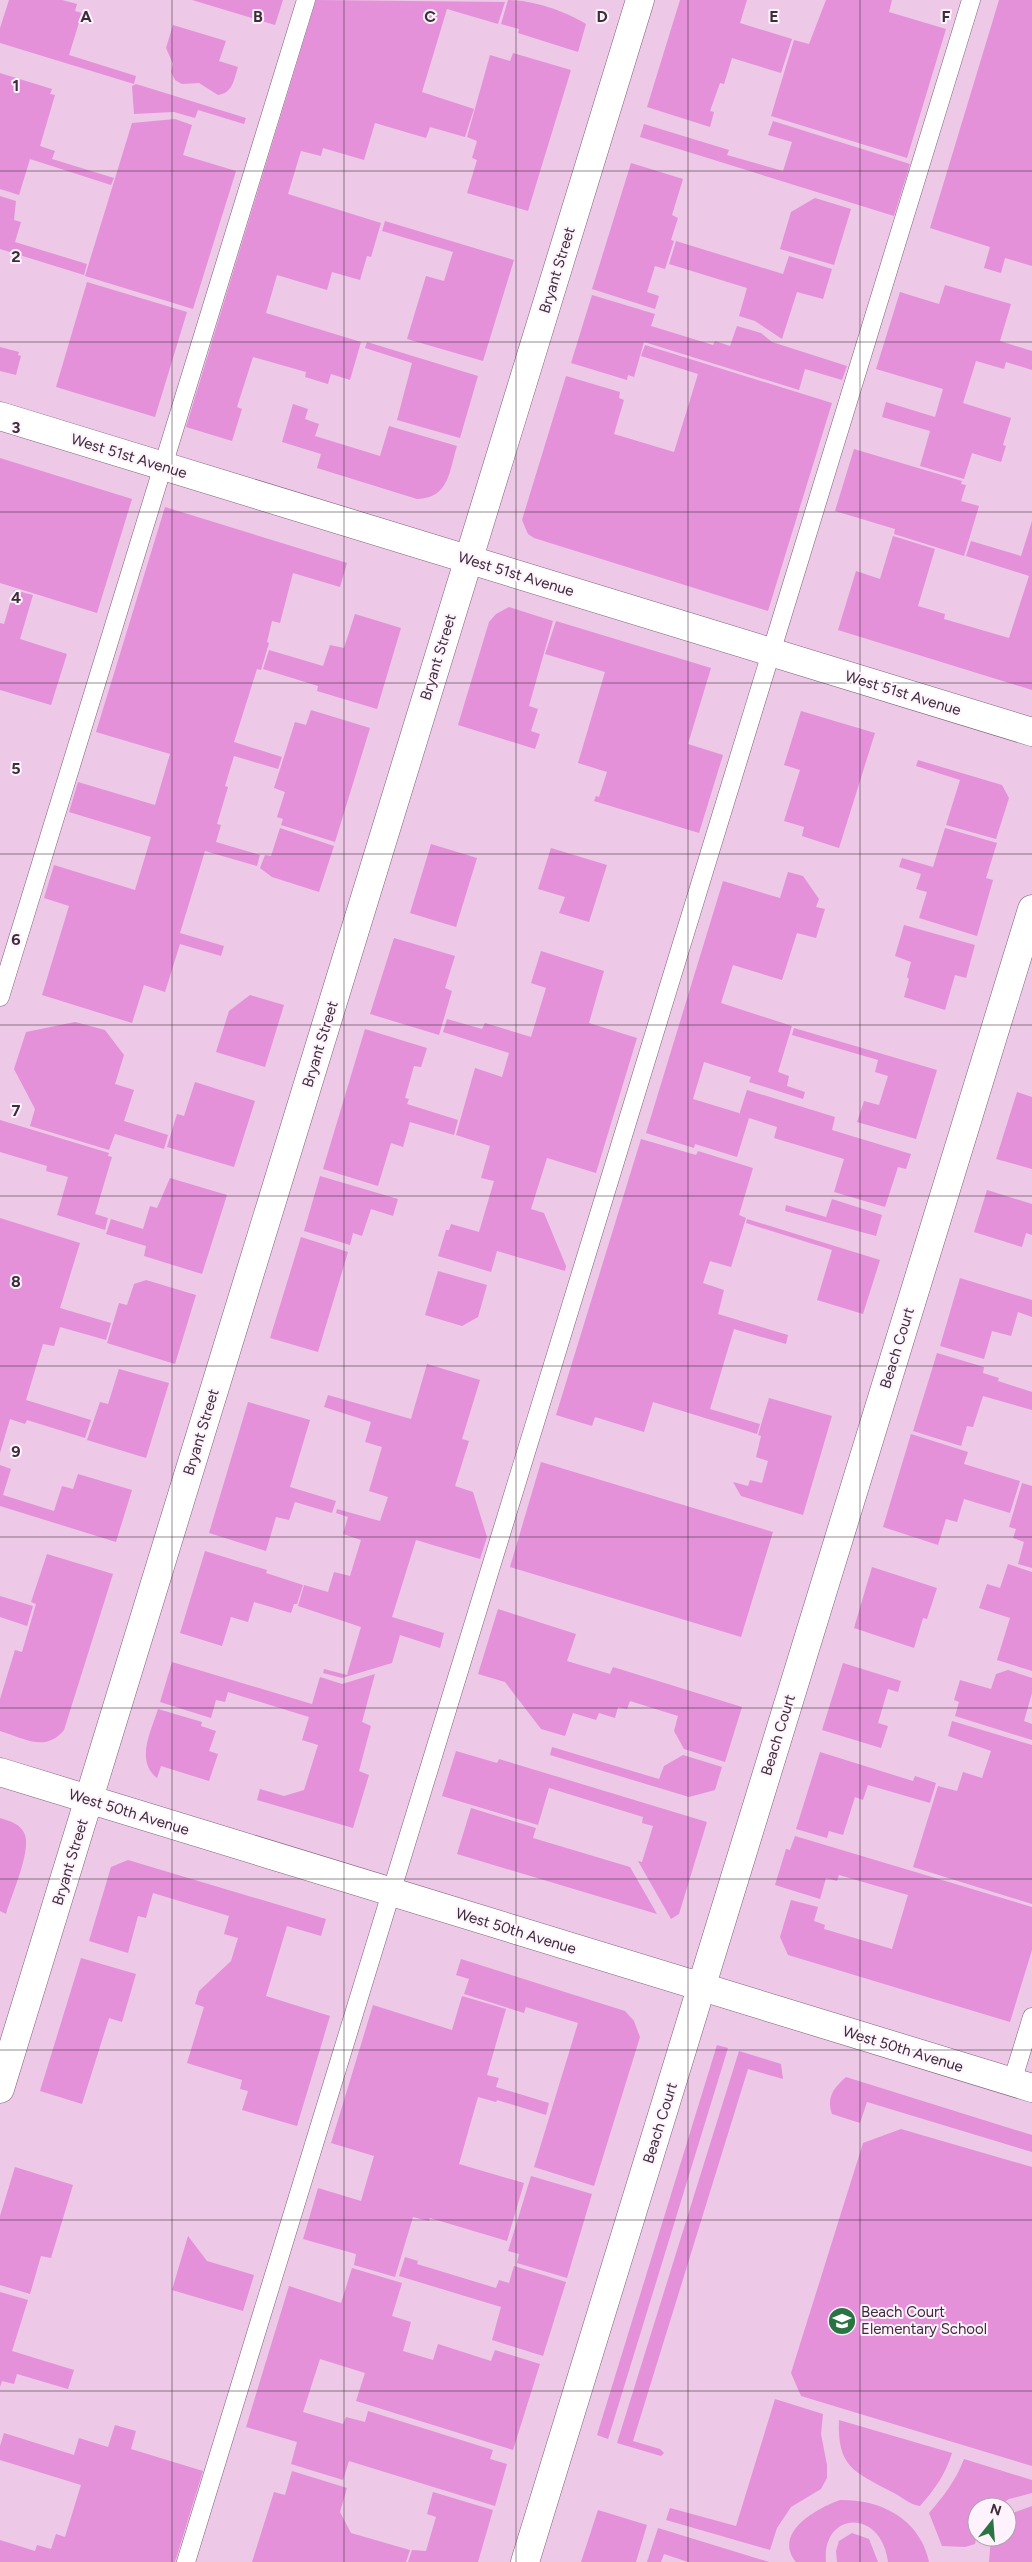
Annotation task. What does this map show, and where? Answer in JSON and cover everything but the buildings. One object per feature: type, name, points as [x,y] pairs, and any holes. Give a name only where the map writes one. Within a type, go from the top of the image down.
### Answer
[{"type":"street","name":"Bryant Street","points":[[0,2089],[640,0]]},
{"type":"street","name":"West 51st Avenue","points":[[0,416],[1032,732]]},
{"type":"street","name":"Beach Court","points":[[525,2562],[1032,909]]},
{"type":"street","name":"West 50th Avenue","points":[[0,1772],[1022,2085]]},
{"type":"lane","points":[[0,997],[306,0]]},
{"type":"lane","points":[[186,2562],[971,0]]},
{"type":"lane","points":[[1022,2085],[1032,2017]]},
{"type":"shaded area","points":[[9,0],[62,0],[77,4],[75,11],[82,13],[69,55],[136,76],[134,84],[0,43],[0,28]]},
{"type":"shaded area","points":[[192,0],[283,0],[275,25]]},
{"type":"shaded area","points":[[316,0],[505,2],[498,24],[447,9],[422,92],[474,109],[465,137],[430,127],[426,138],[375,123],[364,160],[323,148],[321,156],[301,151],[288,194],[381,223],[371,257],[367,256],[360,280],[332,272],[327,290],[277,275],[266,313],[361,342],[350,380],[331,374],[328,384],[305,377],[306,372],[253,357],[237,407],[242,409],[232,441],[186,427]]},
{"type":"shaded area","points":[[508,0],[518,0],[548,7],[586,24],[578,52],[518,33],[519,29],[501,24]]},
{"type":"shaded area","points":[[680,0],[747,0],[740,23],[792,39],[781,73],[732,58],[724,84],[720,83],[710,111],[714,112],[710,127],[647,107]]},
{"type":"shaded area","points":[[826,0],[892,0],[889,12],[946,29],[907,158],[771,116],[794,40],[809,44]]},
{"type":"shaded area","points":[[999,0],[1032,0],[1032,266],[1005,258],[1001,273],[984,268],[990,247],[930,228]]},
{"type":"shaded area","points":[[173,25],[226,41],[219,61],[238,67],[232,85],[227,91],[218,95],[199,83],[182,84],[175,80],[171,72],[173,64],[166,48]]},
{"type":"shaded area","points":[[513,53],[571,70],[528,211],[467,193],[477,160],[472,158],[477,141],[467,137],[490,55],[510,61]]},
{"type":"shaded area","points":[[0,73],[52,89],[50,94],[55,95],[40,146],[55,151],[52,159],[114,178],[111,185],[30,159],[19,195],[0,189]]},
{"type":"shaded area","points":[[136,84],[246,118],[244,124],[198,110],[195,118],[174,112],[134,114],[132,86]]},
{"type":"shaded area","points":[[175,119],[192,125],[183,155],[236,171],[193,309],[85,276],[132,123]]},
{"type":"shaded area","points":[[773,121],[910,164],[894,216],[640,137],[644,124],[729,150],[727,155],[783,171],[792,142],[768,135]]},
{"type":"shaded area","points":[[631,163],[683,179],[672,215],[678,218],[671,240],[674,241],[665,269],[655,266],[647,292],[659,296],[655,309],[592,289]]},
{"type":"shaded area","points":[[0,196],[16,201],[14,220],[21,222],[15,242],[87,264],[84,275],[0,249]]},
{"type":"shaded area","points":[[815,198],[851,209],[834,265],[780,249],[791,212]]},
{"type":"shaded area","points":[[385,221],[514,260],[483,361],[407,339],[426,276],[444,281],[453,252],[382,231]]},
{"type":"shaded area","points":[[676,241],[783,274],[789,256],[832,269],[823,299],[797,292],[782,339],[755,321],[739,316],[747,288],[669,264]]},
{"type":"shaded area","points":[[87,282],[187,312],[155,417],[56,387]]},
{"type":"shaded area","points":[[945,285],[1011,304],[1000,341],[1032,351],[1032,370],[1006,362],[1004,369],[976,361],[963,403],[1011,418],[1003,445],[1006,446],[1001,462],[972,453],[964,479],[920,466],[930,431],[882,417],[886,402],[935,417],[943,389],[876,369],[900,292],[939,304]]},
{"type":"shaded area","points":[[592,295],[655,314],[651,326],[713,345],[715,341],[730,346],[737,326],[761,333],[772,342],[847,366],[842,380],[805,369],[799,390],[644,342],[634,377],[628,375],[627,380],[571,363]]},
{"type":"shaded area","points":[[367,342],[478,376],[460,438],[397,420],[412,363],[365,348]]},
{"type":"shaded area","points":[[645,345],[832,403],[768,611],[534,538],[528,534],[522,520],[566,376],[620,392],[619,398],[624,400],[614,434],[674,452],[698,374],[641,356]]},
{"type":"shaded area","points":[[0,347],[19,352],[18,355],[21,356],[16,375],[0,371]]},
{"type":"shaded area","points":[[293,404],[308,409],[305,419],[319,424],[315,436],[380,456],[389,426],[457,446],[446,482],[436,494],[428,498],[417,499],[317,468],[321,454],[282,442]]},
{"type":"shaded area","points":[[854,449],[962,481],[961,484],[966,485],[961,501],[979,506],[964,556],[894,534],[895,529],[835,511]]},
{"type":"shaded area","points":[[0,458],[132,499],[97,613],[0,583]]},
{"type":"shaded area","points":[[165,507],[347,563],[340,587],[293,573],[280,623],[272,621],[267,642],[269,643],[261,670],[257,669],[234,742],[282,757],[278,769],[234,756],[225,786],[228,787],[217,824],[221,825],[216,842],[260,855],[257,866],[205,851],[180,933],[224,946],[221,956],[180,944],[165,992],[144,985],[132,1023],[42,995],[69,906],[44,898],[54,865],[135,890],[151,837],[69,812],[78,782],[155,805],[170,754],[96,732]]},
{"type":"shaded area","points":[[1032,521],[1032,690],[838,630],[856,571],[880,579],[893,536],[935,549],[918,606],[945,614],[944,619],[1009,638],[1029,576],[966,556],[971,541],[1021,556]]},
{"type":"shaded area","points":[[14,590],[33,595],[20,639],[67,654],[51,705],[0,690],[0,623],[4,624]]},
{"type":"shaded area","points":[[509,607],[553,621],[529,706],[538,709],[531,731],[540,734],[535,749],[458,725],[489,622],[496,614]]},
{"type":"shaded area","points":[[355,614],[401,628],[377,709],[317,691],[318,686],[263,669],[269,650],[323,666],[330,645],[344,648]]},
{"type":"shaded area","points":[[556,621],[711,668],[688,744],[723,755],[699,833],[594,801],[596,796],[599,797],[607,772],[578,763],[605,672],[545,654]]},
{"type":"shaded area","points":[[311,710],[370,728],[335,842],[281,825],[283,819],[277,817],[285,792],[274,788],[295,722],[306,725]]},
{"type":"shaded area","points":[[801,711],[875,733],[839,848],[802,836],[804,827],[784,821],[800,770],[784,765]]},
{"type":"shaded area","points":[[918,760],[1002,785],[1009,798],[996,839],[946,825],[960,780],[916,766]]},
{"type":"shaded area","points":[[280,828],[334,846],[319,892],[272,877],[260,868],[265,855],[271,856]]},
{"type":"shaded area","points":[[945,828],[997,843],[986,878],[993,880],[977,936],[919,918],[927,892],[916,889],[921,874],[899,867],[902,858],[933,867]]},
{"type":"shaded area","points":[[431,844],[477,858],[456,927],[410,913]]},
{"type":"shaded area","points":[[551,848],[607,865],[589,922],[559,913],[565,897],[538,889]]},
{"type":"shaded area","points":[[788,872],[803,876],[819,899],[816,907],[825,909],[816,938],[797,933],[782,980],[733,965],[721,1003],[792,1026],[778,1072],[789,1076],[787,1086],[805,1092],[803,1099],[749,1082],[751,1077],[704,1062],[693,1099],[739,1113],[739,1115],[747,1090],[835,1117],[832,1130],[911,1154],[906,1169],[898,1167],[885,1207],[834,1192],[844,1159],[774,1138],[777,1127],[749,1118],[737,1157],[695,1144],[694,1148],[646,1133],[723,881],[780,898]]},
{"type":"shaded area","points":[[904,925],[975,945],[966,978],[955,975],[945,1010],[904,997],[911,962],[895,956]]},
{"type":"shaded area","points":[[394,938],[455,956],[445,988],[452,991],[439,1035],[370,1014]]},
{"type":"shaded area","points":[[541,951],[604,971],[589,1023],[637,1038],[596,1173],[547,1158],[531,1209],[544,1213],[566,1266],[565,1271],[497,1251],[491,1272],[438,1256],[446,1230],[449,1230],[451,1224],[479,1232],[494,1181],[481,1178],[490,1146],[456,1135],[475,1068],[502,1077],[509,1053],[443,1032],[447,1019],[482,1029],[485,1023],[531,1037],[546,988],[531,983]]},
{"type":"shaded area","points":[[250,995],[284,1005],[265,1067],[216,1052],[229,1011]]},
{"type":"shaded area","points":[[75,1022],[105,1030],[124,1055],[115,1084],[134,1090],[124,1121],[168,1135],[164,1149],[115,1134],[109,1150],[30,1126],[35,1109],[14,1069],[26,1032]]},
{"type":"shaded area","points":[[794,1028],[937,1070],[916,1139],[857,1122],[864,1101],[879,1105],[888,1076],[875,1072],[878,1060],[792,1035]]},
{"type":"shaded area","points":[[365,1029],[427,1048],[421,1067],[414,1066],[405,1098],[409,1099],[407,1104],[458,1120],[454,1135],[410,1122],[403,1147],[391,1143],[378,1186],[323,1169]]},
{"type":"shaded area","points":[[195,1082],[255,1101],[234,1167],[167,1147],[177,1114],[184,1116]]},
{"type":"shaded area","points":[[1017,1092],[1032,1097],[1032,1169],[996,1159]]},
{"type":"shaded area","points":[[0,1120],[109,1153],[108,1156],[112,1157],[95,1214],[108,1218],[105,1230],[57,1215],[68,1177],[46,1171],[47,1166],[0,1152]]},
{"type":"shaded area","points":[[641,1139],[696,1155],[698,1151],[753,1168],[739,1215],[746,1218],[731,1267],[710,1261],[703,1283],[724,1290],[718,1314],[788,1335],[786,1344],[734,1329],[710,1409],[760,1424],[757,1434],[653,1402],[644,1432],[595,1417],[592,1426],[556,1415]]},
{"type":"shaded area","points":[[320,1176],[398,1199],[393,1216],[371,1209],[362,1236],[353,1233],[350,1245],[304,1231]]},
{"type":"shaded area","points":[[170,1178],[227,1195],[202,1274],[144,1256],[146,1246],[106,1234],[111,1219],[143,1229],[150,1206],[157,1208]]},
{"type":"shaded area","points":[[987,1190],[1032,1204],[1032,1235],[1026,1233],[1022,1247],[974,1232]]},
{"type":"shaded area","points":[[832,1199],[882,1215],[876,1236],[785,1211],[786,1205],[826,1217]]},
{"type":"shaded area","points":[[0,1218],[80,1243],[60,1308],[111,1323],[106,1340],[60,1327],[54,1346],[43,1344],[26,1400],[91,1420],[85,1438],[27,1420],[25,1424],[10,1419],[0,1453]]},
{"type":"shaded area","points":[[747,1219],[880,1260],[863,1314],[817,1300],[832,1250],[746,1223]]},
{"type":"shaded area","points":[[301,1237],[348,1252],[318,1352],[270,1338]]},
{"type":"shaded area","points":[[438,1271],[487,1285],[478,1317],[462,1326],[425,1315]]},
{"type":"shaded area","points":[[960,1278],[1032,1300],[1032,1317],[1018,1312],[1011,1336],[992,1331],[984,1359],[940,1346]]},
{"type":"shaded area","points":[[146,1280],[196,1295],[175,1364],[107,1343],[119,1303],[127,1305],[134,1284]]},
{"type":"shaded area","points":[[937,1353],[984,1367],[983,1373],[999,1378],[998,1381],[1032,1392],[1032,1410],[983,1396],[973,1427],[967,1426],[961,1446],[913,1431]]},
{"type":"shaded area","points":[[427,1364],[480,1380],[462,1439],[469,1441],[455,1486],[473,1492],[487,1537],[480,1559],[416,1540],[392,1617],[444,1633],[440,1648],[400,1635],[392,1663],[342,1678],[323,1673],[324,1669],[347,1675],[361,1627],[298,1606],[304,1585],[328,1592],[334,1572],[350,1576],[361,1540],[343,1534],[348,1517],[336,1513],[337,1509],[380,1521],[388,1497],[369,1491],[382,1447],[365,1442],[371,1422],[324,1407],[328,1395],[411,1419]]},
{"type":"shaded area","points":[[119,1369],[169,1383],[146,1458],[87,1440],[100,1402],[108,1404]]},
{"type":"shaded area","points":[[769,1398],[832,1416],[803,1515],[741,1496],[733,1482],[748,1486],[750,1480],[762,1483],[768,1461],[756,1457],[761,1436],[758,1435]]},
{"type":"shaded area","points":[[248,1402],[310,1420],[290,1487],[336,1501],[332,1513],[295,1502],[289,1520],[276,1517],[266,1551],[209,1533]]},
{"type":"shaded area","points":[[911,1434],[968,1452],[964,1464],[1020,1481],[1010,1513],[964,1499],[957,1522],[946,1519],[938,1545],[883,1527]]},
{"type":"shaded area","points":[[541,1462],[773,1532],[741,1637],[510,1567]]},
{"type":"shaded area","points":[[0,1465],[11,1469],[3,1495],[54,1511],[62,1486],[73,1489],[78,1474],[132,1490],[116,1542],[0,1506]]},
{"type":"shaded area","points":[[1022,1483],[1032,1486],[1032,1568],[1018,1564],[1024,1542],[1013,1538],[1016,1529],[1009,1527]]},
{"type":"shaded area","points":[[205,1551],[267,1570],[266,1573],[303,1585],[297,1604],[294,1604],[291,1613],[254,1602],[248,1622],[231,1617],[222,1646],[180,1633]]},
{"type":"shaded area","points":[[47,1554],[113,1574],[64,1730],[57,1737],[49,1741],[34,1742],[0,1731],[0,1699],[15,1650],[22,1652],[36,1604],[31,1602]]},
{"type":"shaded area","points":[[1008,1564],[1032,1572],[1032,1671],[997,1660],[1010,1618],[979,1608],[987,1584],[1000,1588]]},
{"type":"shaded area","points":[[872,1567],[937,1588],[927,1619],[923,1618],[914,1648],[854,1628]]},
{"type":"shaded area","points":[[0,1596],[33,1606],[27,1626],[0,1617]]},
{"type":"shaded area","points":[[498,1609],[576,1634],[567,1661],[610,1674],[613,1667],[742,1707],[725,1762],[684,1749],[674,1731],[678,1716],[630,1701],[627,1709],[618,1707],[615,1718],[599,1713],[596,1720],[573,1713],[565,1736],[541,1729],[505,1682],[478,1674]]},
{"type":"shaded area","points":[[172,1662],[312,1704],[320,1677],[342,1684],[375,1674],[362,1722],[371,1726],[359,1771],[369,1775],[353,1828],[257,1800],[260,1789],[284,1796],[304,1790],[318,1745],[302,1740],[309,1717],[228,1692],[225,1702],[216,1700],[211,1718],[160,1702]]},
{"type":"shaded area","points":[[843,1663],[901,1681],[898,1692],[888,1689],[878,1723],[888,1726],[881,1748],[822,1730]]},
{"type":"shaded area","points":[[1008,1670],[1032,1678],[1032,1693],[1024,1721],[1032,1724],[1032,1740],[955,1716],[959,1702],[954,1700],[960,1680],[991,1689],[996,1674]]},
{"type":"shaded area","points":[[158,1709],[202,1722],[201,1726],[216,1731],[209,1751],[218,1754],[209,1781],[161,1766],[157,1778],[150,1771],[147,1763],[147,1745]]},
{"type":"shaded area","points":[[952,1721],[1032,1745],[1032,1904],[913,1867],[938,1786],[957,1791],[963,1772],[982,1778],[991,1751],[948,1736]]},
{"type":"shaded area","points":[[552,1747],[659,1779],[664,1766],[683,1755],[722,1767],[715,1790],[689,1797],[550,1755]]},
{"type":"shaded area","points":[[456,1751],[497,1763],[499,1759],[707,1822],[679,1914],[671,1919],[638,1861],[642,1862],[653,1826],[642,1823],[643,1817],[549,1788],[538,1825],[442,1796]]},
{"type":"shaded area","points":[[820,1752],[913,1781],[915,1776],[936,1783],[930,1803],[868,1785],[863,1800],[855,1797],[843,1835],[829,1831],[827,1838],[796,1829]]},
{"type":"shaded area","points":[[471,1808],[536,1828],[533,1838],[630,1867],[657,1914],[457,1854]]},
{"type":"shaded area","points":[[0,1818],[21,1828],[25,1835],[26,1843],[20,1874],[6,1914],[0,1911]]},
{"type":"shaded area","points":[[795,1836],[1032,1907],[1032,1950],[1010,2022],[788,1955],[780,1937],[791,1900],[818,1907],[814,1921],[825,1925],[824,1929],[892,1949],[908,1895],[839,1875],[837,1881],[826,1878],[820,1899],[775,1885],[786,1849],[790,1850]]},
{"type":"shaded area","points":[[128,1860],[326,1919],[321,1936],[287,1926],[266,1996],[330,2016],[297,2126],[242,2110],[248,2091],[240,2089],[242,2080],[187,2063],[204,2007],[195,2004],[199,1991],[231,1961],[238,1938],[224,1934],[229,1916],[153,1893],[146,1918],[138,1916],[128,1953],[89,1941],[111,1867]]},
{"type":"shaded area","points":[[81,1958],[136,1974],[122,2022],[109,2018],[82,2104],[40,2091]]},
{"type":"shaded area","points":[[461,1959],[625,2011],[634,2021],[640,2037],[594,2186],[534,2167],[578,2023],[526,2007],[524,2013],[464,1994],[469,1979],[456,1975]]},
{"type":"shaded area","points":[[462,1996],[506,2009],[487,2075],[499,2078],[496,2087],[549,2103],[546,2115],[497,2100],[496,2102],[478,2097],[459,2164],[524,2183],[507,2241],[430,2218],[429,2221],[413,2217],[395,2277],[354,2265],[356,2254],[303,2239],[318,2188],[361,2201],[374,2156],[331,2143],[373,2005],[452,2030]]},
{"type":"shaded area","points":[[717,2045],[728,2048],[608,2439],[597,2435]]},
{"type":"shaded area","points":[[739,2051],[781,2064],[783,2079],[748,2069],[633,2441],[660,2449],[664,2453],[661,2456],[617,2443]]},
{"type":"shaded area","points":[[846,2077],[1032,2135],[1032,2152],[867,2102],[860,2123],[832,2114],[830,2103],[832,2093]]},
{"type":"shaded area","points":[[901,2129],[1032,2167],[1032,2466],[801,2396],[791,2373],[863,2143]]},
{"type":"shaded area","points":[[15,2167],[73,2185],[51,2258],[41,2256],[30,2294],[0,2285],[0,2216]]},
{"type":"shaded area","points":[[531,2176],[592,2194],[567,2278],[517,2263],[519,2254],[508,2251]]},
{"type":"shaded area","points":[[188,2236],[207,2261],[254,2275],[243,2311],[172,2290]]},
{"type":"shaded area","points":[[405,2257],[418,2261],[417,2264],[496,2288],[499,2280],[509,2283],[514,2266],[566,2282],[543,2356],[492,2340],[501,2307],[399,2276]]},
{"type":"shaded area","points":[[352,2268],[402,2283],[392,2316],[411,2322],[403,2351],[433,2360],[438,2344],[491,2361],[495,2350],[540,2364],[513,2450],[356,2401],[365,2373],[320,2359],[303,2412],[343,2424],[346,2417],[365,2422],[368,2411],[493,2450],[490,2459],[507,2464],[495,2506],[349,2461],[343,2480],[291,2464],[297,2442],[246,2427],[289,2286],[341,2303]]},
{"type":"shaded area","points":[[0,2292],[28,2300],[12,2351],[74,2370],[68,2389],[17,2374],[14,2384],[2,2381],[0,2387]]},
{"type":"shaded area","points":[[775,2399],[823,2414],[821,2434],[827,2465],[827,2478],[821,2489],[791,2507],[777,2528],[770,2550],[666,2520],[670,2508],[736,2526]]},
{"type":"shaded area","points":[[839,2420],[952,2453],[939,2481],[920,2506],[909,2502],[868,2479],[851,2466],[845,2459],[841,2449]]},
{"type":"shaded area","points":[[115,2425],[136,2431],[131,2449],[203,2471],[175,2562],[0,2562],[0,2540],[35,2551],[37,2545],[51,2549],[56,2534],[65,2537],[81,2485],[0,2460],[0,2446],[4,2433],[74,2455],[79,2438],[108,2447]]},
{"type":"shaded area","points":[[964,2459],[1032,2480],[1032,2493],[1017,2497],[967,2497],[967,2546],[942,2546],[929,2513],[949,2488]]},
{"type":"shaded area","points":[[292,2471],[347,2488],[340,2512],[351,2533],[410,2550],[406,2562],[252,2562],[274,2492],[285,2495]]},
{"type":"shaded area","points":[[433,2492],[493,2510],[478,2562],[408,2562],[412,2550],[426,2551],[436,2517],[427,2514]]},
{"type":"shaded area","points":[[840,2500],[870,2503],[896,2514],[908,2523],[917,2534],[929,2562],[888,2562],[883,2544],[875,2532],[864,2525],[852,2523],[842,2526],[833,2533],[827,2545],[826,2562],[796,2562],[790,2551],[790,2541],[793,2532],[810,2515]]},
{"type":"shaded area","points":[[1032,2506],[1032,2562],[989,2562],[990,2547],[1017,2547],[1017,2511]]},
{"type":"shaded area","points":[[598,2510],[647,2525],[636,2562],[581,2562]]},
{"type":"shaded area","points":[[658,2528],[769,2562],[688,2562],[664,2554],[661,2562],[647,2562]]},
{"type":"shaded area","points":[[852,2533],[869,2539],[878,2562],[837,2562],[836,2551],[839,2541]]},
{"type":"place","name":"Beach Court Elementary School","points":[[842,2321]]}]
